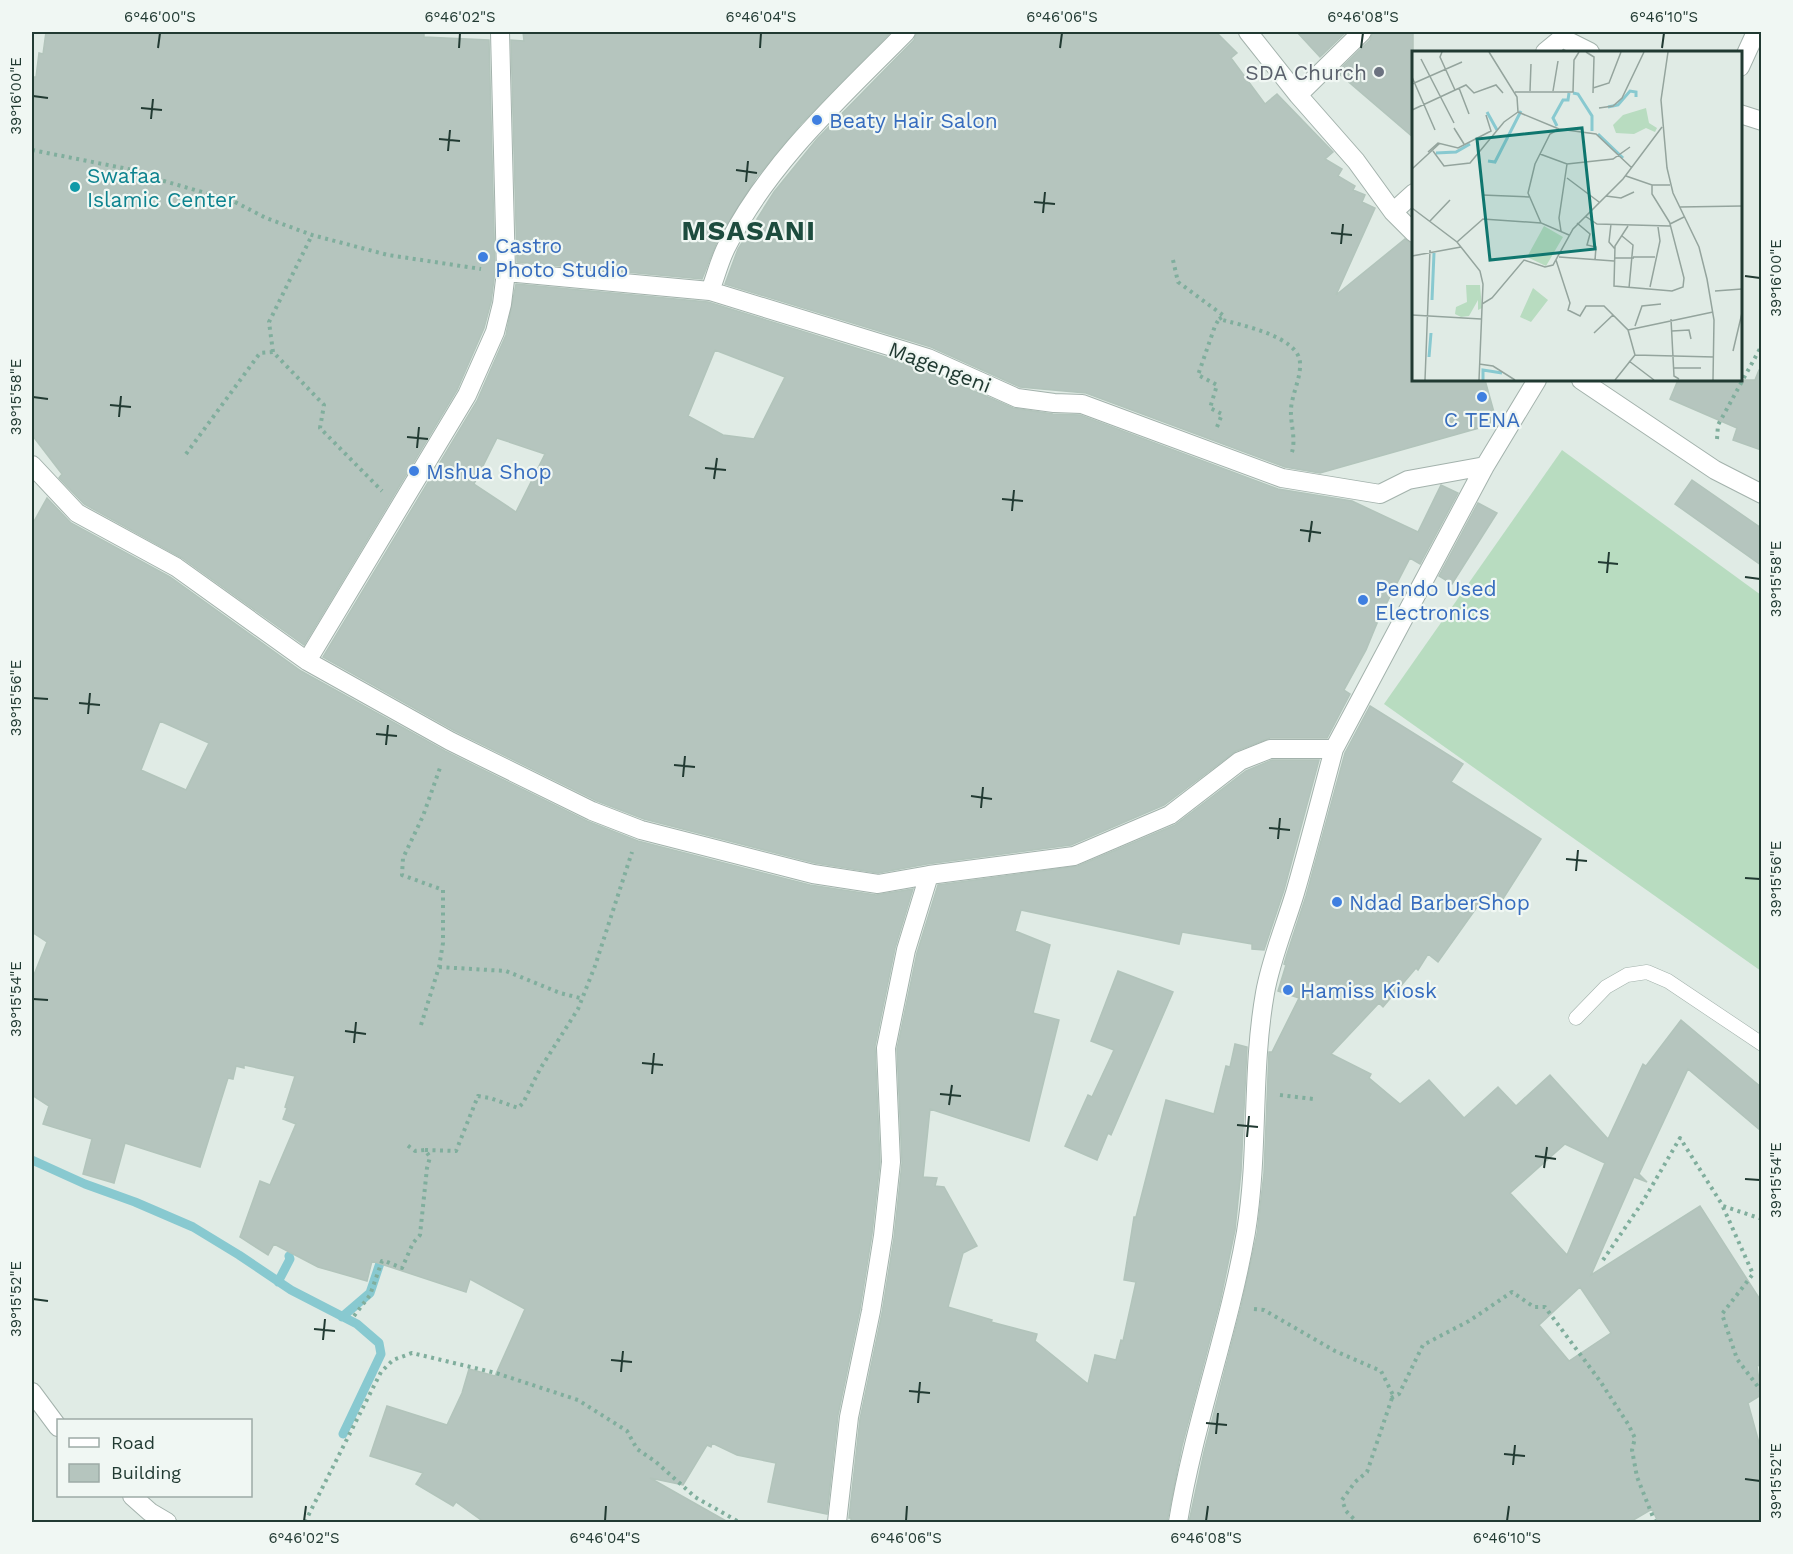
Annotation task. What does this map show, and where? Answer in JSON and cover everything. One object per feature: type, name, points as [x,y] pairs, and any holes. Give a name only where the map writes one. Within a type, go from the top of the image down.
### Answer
[{"type":"street","points":[[307,661],[467,395],[495,332],[502,304],[506,272],[500,32]]},
{"type":"street","points":[[710,291],[727,244],[773,171],[906,32]]},
{"type":"street","points":[[1248,32],[1356,161],[1393,212],[1412,232]]},
{"type":"street","points":[[1299,94],[1362,32]]},
{"type":"street","points":[[1742,63],[1756,32]]},
{"type":"street","points":[[1546,51],[1562,38],[1588,51]]},
{"type":"street","points":[[1742,115],[1761,121]]},
{"type":"street","points":[[1393,212],[1412,194]]},
{"type":"street","name":"Magengeni","points":[[506,272],[710,291],[928,358],[1017,398],[1082,404],[1282,478],[1380,495],[1408,480],[1485,466]]},
{"type":"street","points":[[1178,1522],[1184,1484],[1230,1306],[1245,1234],[1252,1187],[1258,1042],[1266,991],[1306,857],[1334,749],[1485,466],[1537,381]]},
{"type":"street","points":[[1582,381],[1715,470],[1761,494]]},
{"type":"street","points":[[32,465],[77,513],[176,567],[307,661],[450,741],[592,810],[641,830],[813,874],[878,884],[1074,856],[1170,816],[1240,761],[1270,749],[1334,749]]},
{"type":"street","points":[[837,1522],[849,1417],[871,1311],[883,1236],[891,1162],[886,1048],[906,950],[929,875]]},
{"type":"street","points":[[32,1392],[57,1426]]},
{"type":"street","points":[[133,1497],[166,1522]]},
{"type":"lane","points":[[1576,1018],[1606,987],[1627,975],[1647,972],[1668,981],[1761,1044]]},
{"type":"path","points":[[32,150],[138,171],[157,179],[233,201],[312,236],[388,255],[506,272]]},
{"type":"path","points":[[312,236],[269,322],[273,352],[324,405],[320,428],[399,509]]},
{"type":"path","points":[[1173,260],[1178,282],[1224,316],[1215,326],[1198,375],[1216,385],[1210,408],[1222,414],[1209,450]]},
{"type":"path","points":[[1219,319],[1266,333],[1293,347],[1301,362],[1291,410],[1294,448],[1282,478]]},
{"type":"path","points":[[1742,380],[1761,345]]},
{"type":"path","points":[[186,454],[260,353],[273,352]]},
{"type":"path","points":[[1715,470],[1718,425],[1742,381]]},
{"type":"path","points":[[420,1025],[439,967],[443,943],[443,890],[402,875],[403,858],[423,816],[450,741]]},
{"type":"path","points":[[407,1145],[415,1151],[456,1151],[478,1096],[518,1108],[523,1103],[540,1069],[578,1009],[641,830]]},
{"type":"path","points":[[439,967],[506,971],[560,993],[580,998]]},
{"type":"path","points":[[1603,1260],[1642,1203],[1680,1138],[1723,1206],[1753,1274],[1722,1314],[1737,1359],[1761,1392]]},
{"type":"path","points":[[354,1316],[370,1295],[382,1262],[385,1261],[402,1268],[413,1243],[420,1235],[430,1157],[425,1150]]},
{"type":"path","points":[[1723,1206],[1761,1219]]},
{"type":"path","points":[[1391,1398],[1399,1394],[1423,1345],[1469,1321],[1512,1292],[1534,1307],[1545,1307],[1600,1381],[1628,1424],[1635,1438],[1632,1450],[1637,1477],[1655,1522]]},
{"type":"path","points":[[1230,1306],[1264,1310],[1335,1351],[1381,1371],[1393,1395],[1367,1472],[1355,1482],[1342,1500],[1346,1511],[1357,1522]]},
{"type":"path","points":[[305,1522],[381,1372],[393,1360],[412,1353],[496,1373],[578,1400],[627,1431],[638,1449],[695,1497],[739,1522]]},
{"type":"green space","points":[[1562,450],[1761,595],[1761,971],[1384,704]]},
{"type":"building","points":[[46,32],[424,32],[424,37],[489,40],[495,271],[491,302],[484,328],[457,390],[304,645],[182,558],[84,504],[59,478],[62,474],[32,435],[32,77],[36,77],[39,53],[43,54]]},
{"type":"building","points":[[523,32],[891,32],[801,124],[756,178],[718,239],[702,279],[517,262],[511,40],[524,41]]},
{"type":"building","points":[[917,32],[1216,32],[1237,53],[1231,58],[1265,104],[1277,94],[1333,152],[1325,159],[1342,169],[1338,176],[1355,186],[1353,190],[1365,195],[1362,202],[1375,208],[1336,295],[1405,239],[1412,243],[1412,381],[1485,381],[1497,423],[1320,473],[1285,467],[1086,393],[1020,387],[931,347],[725,284],[738,249],[774,192],[817,139],[914,40]]},
{"type":"building","points":[[1297,32],[1346,32],[1320,57]]},
{"type":"building","points":[[1373,32],[1413,32],[1412,136],[1337,72],[1370,40]]},
{"type":"building","points":[[516,284],[708,302],[924,369],[1013,408],[1053,414],[1080,415],[1278,489],[1352,501],[1418,532],[1441,485],[1458,493],[1420,564],[1410,558],[1344,690],[1350,694],[1327,738],[1270,738],[1236,751],[1164,805],[1071,845],[927,864],[878,873],[815,863],[644,819],[597,801],[455,731],[323,657],[477,401],[506,335]],"holes":[[[715,350],[785,377],[754,439],[723,435],[688,416]],[[497,438],[545,454],[516,512],[474,484]]]},
{"type":"building","points":[[1761,370],[1761,450],[1733,440],[1737,428],[1670,399],[1678,381],[1755,380]]},
{"type":"building","points":[[1692,480],[1761,528],[1761,565],[1675,504]]},
{"type":"building","points":[[47,498],[71,523],[170,577],[301,671],[445,751],[587,821],[638,841],[810,885],[876,895],[913,889],[895,948],[875,1046],[880,1162],[860,1309],[838,1415],[827,1514],[768,1502],[776,1463],[737,1455],[712,1443],[711,1447],[707,1445],[683,1485],[650,1478],[728,1522],[484,1522],[456,1502],[453,1506],[416,1484],[423,1473],[370,1456],[387,1406],[447,1425],[462,1393],[469,1369],[495,1376],[525,1309],[470,1279],[466,1292],[372,1261],[367,1281],[318,1267],[274,1244],[268,1255],[240,1237],[260,1181],[270,1185],[296,1124],[283,1119],[295,1076],[244,1065],[244,1068],[236,1066],[233,1079],[228,1078],[200,1167],[125,1143],[114,1183],[83,1174],[92,1139],[43,1124],[49,1106],[32,1095],[32,980],[47,942],[32,932],[32,525]],"holes":[[[160,721],[209,743],[186,790],[141,770]]]},
{"type":"building","points":[[1478,503],[1497,513],[1452,584],[1439,576]]},
{"type":"building","points":[[1370,706],[1463,764],[1451,782],[1541,839],[1501,902],[1487,893],[1438,962],[1428,954],[1418,970],[1416,968],[1383,1007],[1379,1003],[1331,1054],[1371,1074],[1369,1078],[1400,1104],[1429,1080],[1464,1118],[1498,1087],[1516,1106],[1550,1075],[1608,1139],[1643,1064],[1646,1066],[1681,1020],[1761,1087],[1761,1131],[1688,1069],[1639,1174],[1647,1182],[1634,1177],[1591,1275],[1700,1206],[1761,1301],[1761,1365],[1757,1366],[1761,1395],[1748,1403],[1761,1450],[1761,1522],[1658,1522],[1652,1509],[1630,1522],[1189,1522],[1257,1234],[1264,1173],[1269,1052],[1272,1052],[1299,998],[1278,991],[1345,753]],"holes":[[[1565,1144],[1605,1163],[1567,1255],[1510,1193]],[[1580,1287],[1611,1333],[1569,1361],[1539,1325]]]},
{"type":"building","points":[[1272,760],[1319,760],[1284,890],[1264,950],[1252,949],[1252,944],[1182,932],[1179,944],[1021,910],[1015,931],[1050,945],[1033,1013],[1059,1020],[1029,1141],[930,1109],[923,1177],[937,1178],[935,1186],[944,1187],[977,1246],[963,1253],[948,1307],[992,1320],[991,1322],[1037,1334],[1035,1341],[1088,1384],[1095,1355],[1116,1360],[1121,1340],[1123,1341],[1136,1282],[1124,1280],[1134,1217],[1136,1217],[1166,1100],[1214,1114],[1226,1066],[1230,1067],[1235,1044],[1247,1047],[1241,1171],[1235,1230],[1220,1302],[1182,1446],[1167,1522],[851,1522],[849,1518],[860,1419],[882,1313],[894,1238],[902,1163],[897,1049],[917,953],[938,885],[1078,866],[1175,825],[1246,771]]},
{"type":"building","points":[[1118,971],[1173,992],[1111,1135],[1108,1133],[1097,1160],[1065,1146],[1088,1095],[1092,1097],[1114,1050],[1091,1041]]},
{"type":"waterway","points":[[32,1160],[193,1227],[291,1290],[357,1324],[379,1343],[381,1354],[343,1434]]},
{"type":"waterway","points":[[342,1317],[370,1293],[381,1254]]},
{"type":"waterway","points":[[278,1282],[290,1259],[289,1256]]},
{"type":"place","name":"SDA Church","points":[[1379,72]]},
{"type":"place","name":"Beaty Hair Salon","points":[[817,120]]},
{"type":"place","name":"Swafaa Islamic Center","points":[[75,187]]},
{"type":"place","name":"Castro Photo Studio","points":[[483,257]]},
{"type":"place","name":"C TENA","points":[[1482,397]]},
{"type":"place","name":"Mshua Shop","points":[[414,471]]},
{"type":"place","name":"Pendo Used Electronics","points":[[1363,600]]},
{"type":"place","name":"Ndad BarberShop","points":[[1337,902]]},
{"type":"place","name":"Hamiss Kiosk","points":[[1288,990]]},
{"type":"district","name":"MSASANI","points":[[749,231]]}]
